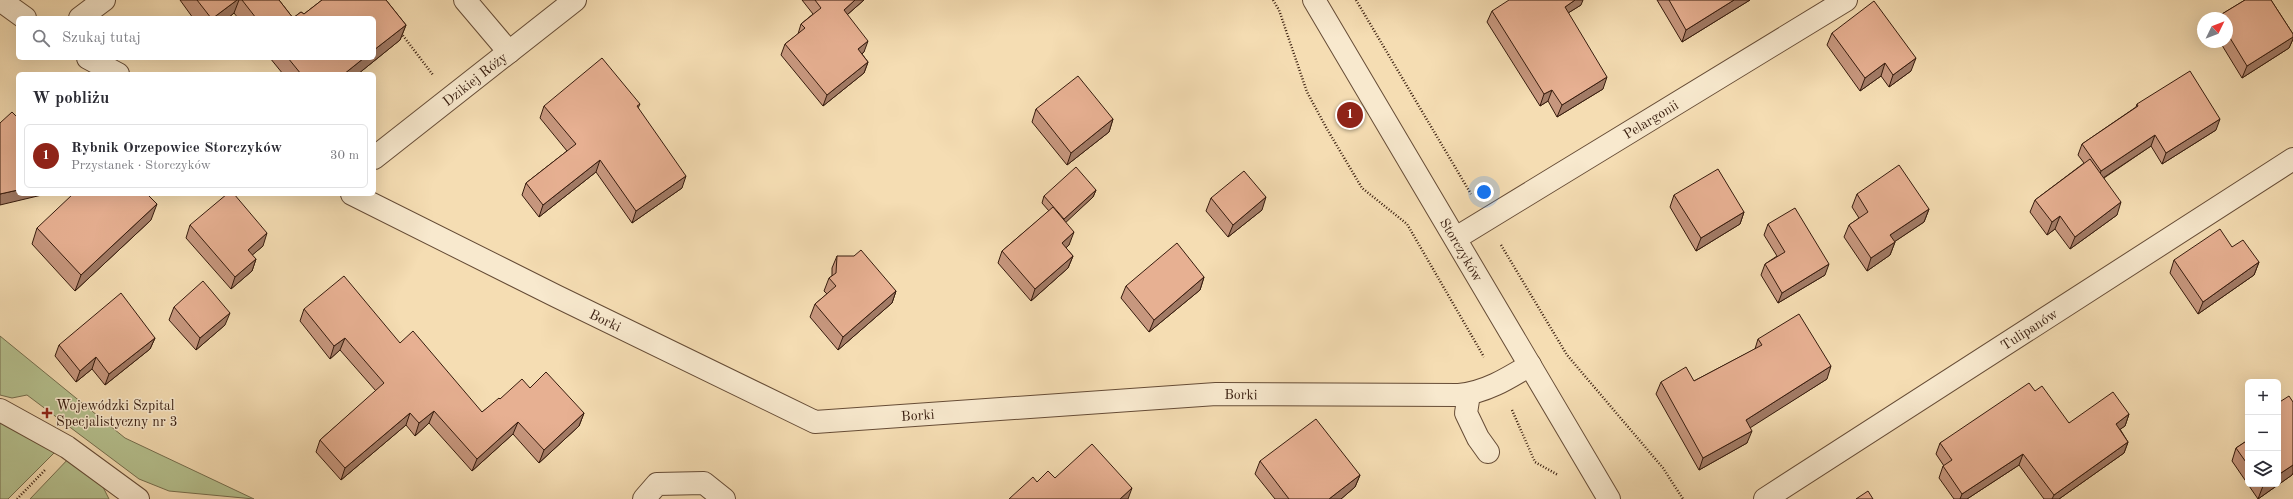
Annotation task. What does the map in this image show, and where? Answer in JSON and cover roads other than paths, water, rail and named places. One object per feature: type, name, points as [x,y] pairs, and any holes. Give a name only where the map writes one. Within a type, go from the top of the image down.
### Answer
[{"type":"street","points":[[0,0],[22,16]]},
{"type":"street","points":[[83,16],[104,0]]},
{"type":"street","points":[[465,0],[508,52]]},
{"type":"street","name":"Dzikiej Róży","points":[[376,156],[575,0]]},
{"type":"street","name":"Storczyków","points":[[1314,0],[1609,499]]},
{"type":"street","name":"Pelargonii","points":[[1456,238],[1846,0]]},
{"type":"street","points":[[92,60],[114,72]]},
{"type":"street","name":"Tulipanów","points":[[1765,499],[2293,159]]},
{"type":"street","name":"Borki","points":[[356,196],[815,422],[1216,394],[1469,394],[1499,384],[1530,365]]},
{"type":"street","points":[[1469,394],[1466,413],[1478,438],[1488,452]]},
{"type":"street","points":[[0,410],[67,447],[138,499]]},
{"type":"street","points":[[644,499],[657,484],[704,483],[724,499]]},
{"type":"place","name":"Rybnik Orzepowice Storczyków","points":[[1350,115]]},
{"type":"place","name":"Wojewódzki Szpital Specjalistyczny nr 3","points":[[47,413]]}]
